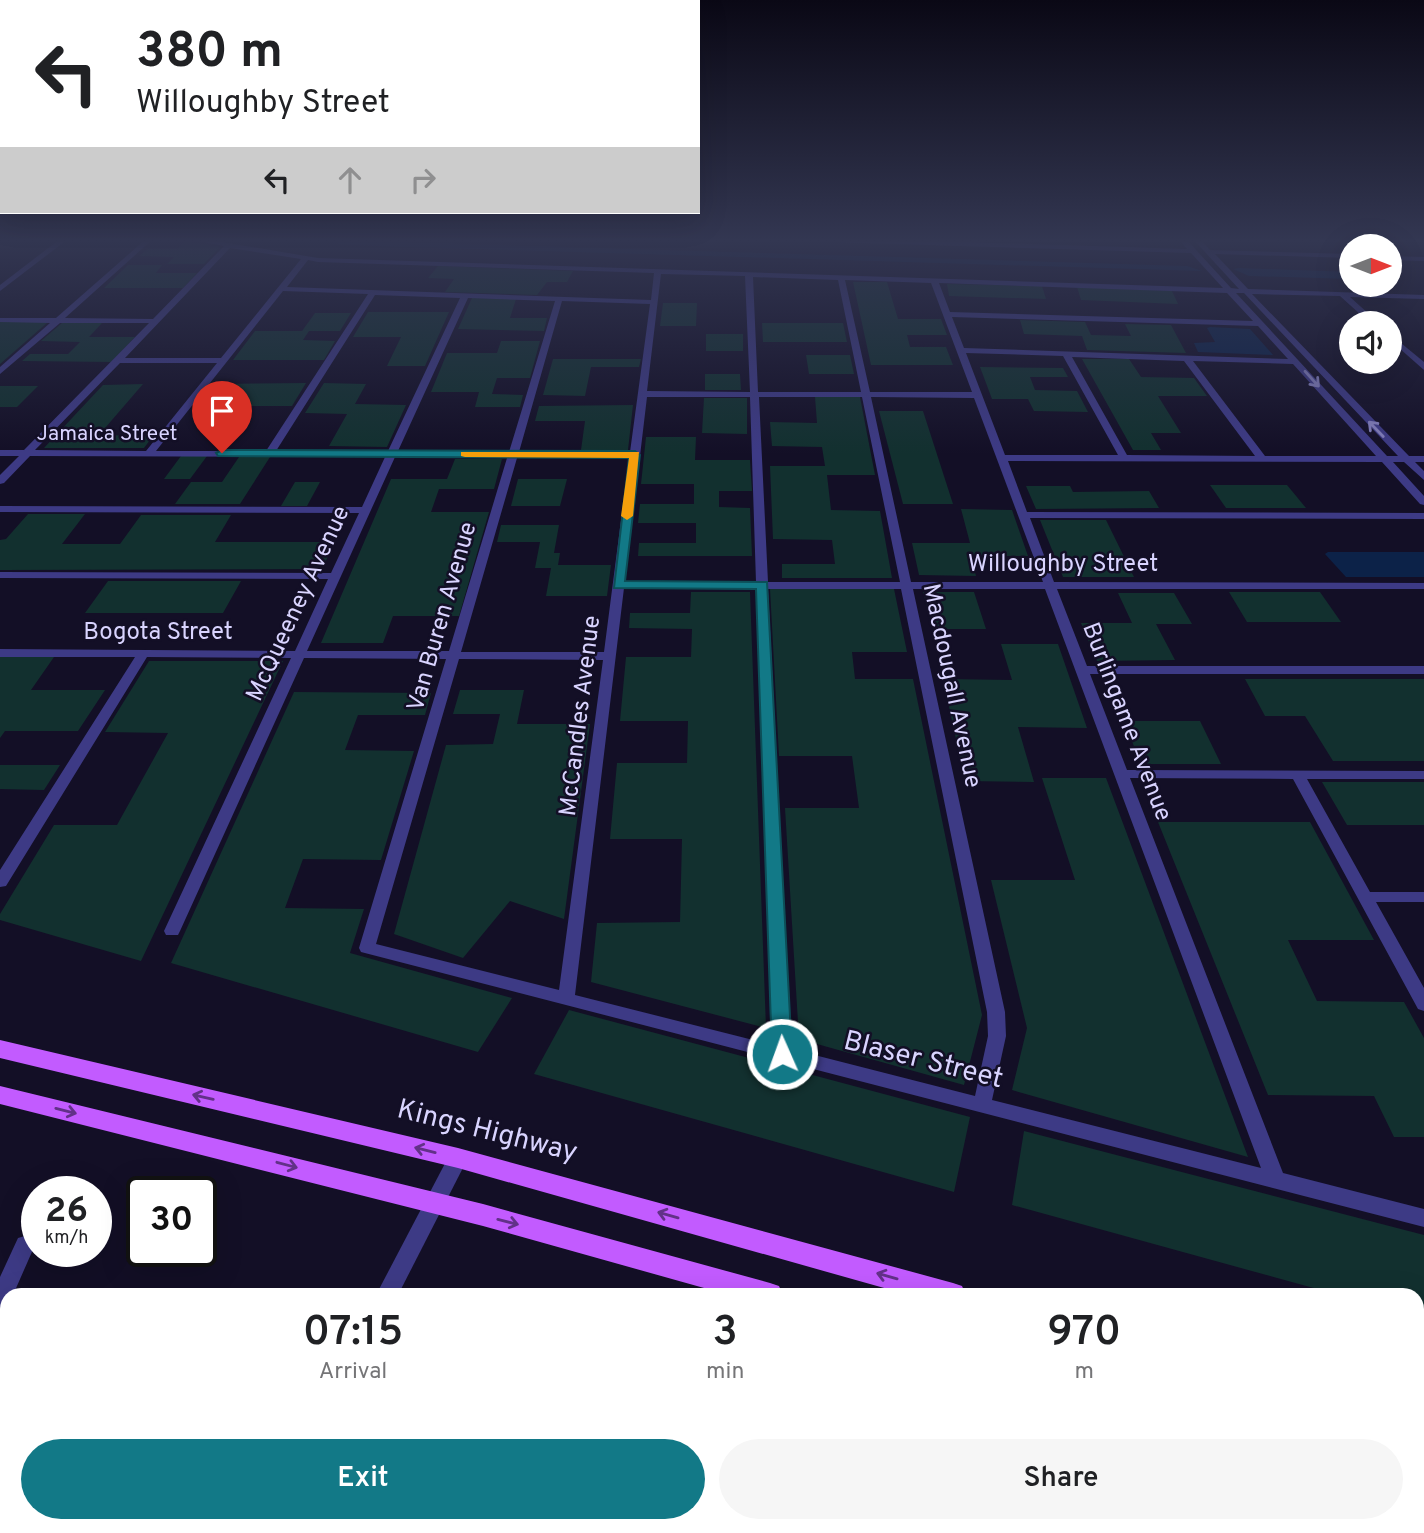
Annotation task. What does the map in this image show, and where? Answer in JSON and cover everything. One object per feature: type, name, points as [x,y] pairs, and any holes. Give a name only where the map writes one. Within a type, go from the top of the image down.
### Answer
[{"type":"main road","name":"Kings Highway","points":[[0,1049],[458,1158],[928,1288]]},
{"type":"main road","points":[[0,1095],[236,1151],[565,1236],[745,1288]]},
{"type":"street","points":[[0,371],[69,311]]},
{"type":"street","points":[[0,481],[166,311]]},
{"type":"street","points":[[149,453],[264,311]]},
{"type":"street","points":[[270,453],[361,311]]},
{"type":"street","name":"McQueeney Avenue","points":[[172,931],[458,311]]},
{"type":"street","name":"Van Buren Avenue","points":[[367,948],[556,311]]},
{"type":"street","name":"McCandles Avenue","points":[[566,999],[653,311]]},
{"type":"street","points":[[751,311],[782,1054]]},
{"type":"street","name":"Macdougall Avenue","points":[[848,311],[996,1012],[996,1036],[982,1105]]},
{"type":"street","name":"Burlingame Avenue","points":[[945,311],[1276,1181]]},
{"type":"street","points":[[1249,311],[1424,502]]},
{"type":"street","points":[[1263,311],[1424,477]]},
{"type":"street","points":[[946,314],[1261,324]]},
{"type":"street","points":[[0,320],[156,321]]},
{"type":"street","points":[[1402,347],[1424,367]]},
{"type":"street","points":[[960,350],[1296,362]]},
{"type":"street","points":[[1066,354],[1124,458]]},
{"type":"street","points":[[1186,358],[1262,458]]},
{"type":"street","points":[[118,360],[223,361]]},
{"type":"street","points":[[642,394],[977,395]]},
{"type":"street","name":"Jamaica Street","points":[[0,453],[635,455]]},
{"type":"street","points":[[1001,458],[1424,458]]},
{"type":"street","points":[[0,509],[365,510]]},
{"type":"street","points":[[1023,515],[1424,516]]},
{"type":"street","points":[[0,575],[335,576]]},
{"type":"street","name":"Willoughby Street","points":[[618,585],[1424,586]]},
{"type":"street","name":"Bogota Street","points":[[0,653],[609,656]]},
{"type":"street","points":[[0,881],[143,653]]},
{"type":"street","points":[[1082,670],[1424,670]]},
{"type":"street","points":[[1122,774],[1424,775]]},
{"type":"street","points":[[1298,775],[1424,1004]]},
{"type":"street","points":[[1365,897],[1424,897]]},
{"type":"street","name":"Blaser Street","points":[[367,948],[1424,1218]]},
{"type":"street","points":[[391,1288],[458,1158]]},
{"type":"street","points":[[5,1288],[21,1252]]},
{"type":"green space","points":[[466,311],[512,311],[510,318],[547,318],[544,331],[458,329]]},
{"type":"green space","points":[[662,311],[697,311],[696,326],[660,326]]},
{"type":"green space","points":[[859,311],[895,311],[898,319],[941,319],[947,335],[907,335],[910,347],[946,347],[953,365],[871,365]]},
{"type":"green space","points":[[368,312],[449,312],[425,366],[387,366],[401,337],[353,337]]},
{"type":"green space","points":[[315,313],[351,313],[340,331],[309,331],[303,340],[335,341],[324,360],[233,360],[255,331],[302,331]]},
{"type":"green space","points":[[1020,320],[1085,322],[1091,335],[1131,336],[1125,324],[1171,325],[1186,353],[1087,350],[1082,336],[1024,334]]},
{"type":"green space","points":[[0,322],[48,322],[0,364]]},
{"type":"green space","points":[[62,323],[102,323],[89,337],[135,337],[111,362],[22,361],[30,354],[68,354],[80,342],[41,341]]},
{"type":"green space","points":[[762,323],[843,323],[847,342],[763,342]]},
{"type":"green space","points":[[706,334],[743,334],[743,351],[706,351]]},
{"type":"green space","points":[[501,341],[540,341],[530,378],[497,378],[492,394],[523,395],[520,407],[475,407],[479,392],[431,392],[447,353],[497,353]]},
{"type":"green space","points":[[806,355],[850,355],[854,374],[809,374]]},
{"type":"green space","points":[[553,359],[641,359],[639,367],[591,367],[585,396],[543,395]]},
{"type":"green space","points":[[1082,359],[1129,359],[1141,377],[1194,378],[1207,396],[1158,396],[1181,433],[1151,433],[1161,450],[1133,450]]},
{"type":"green space","points":[[980,367],[1063,368],[1068,377],[1030,377],[1035,390],[1077,391],[1088,412],[1034,411],[1028,399],[992,399]]},
{"type":"green space","points":[[705,374],[740,374],[741,390],[705,390]]},
{"type":"green space","points":[[306,383],[292,406],[198,406],[215,384]]},
{"type":"green space","points":[[324,383],[366,384],[355,404],[406,405],[387,447],[329,446],[347,414],[305,413]]},
{"type":"green space","points":[[143,384],[99,435],[153,436],[144,448],[44,448],[103,385]]},
{"type":"green space","points":[[0,386],[38,386],[17,407],[0,407]]},
{"type":"green space","points":[[815,397],[860,397],[875,475],[827,475],[831,510],[880,511],[892,578],[782,578],[782,564],[835,564],[832,540],[773,539],[770,466],[825,466],[822,447],[772,446],[770,422],[817,423]]},
{"type":"green space","points":[[704,398],[747,398],[747,434],[702,433]]},
{"type":"green space","points":[[633,405],[628,450],[581,450],[585,421],[535,421],[539,406]]},
{"type":"green space","points":[[879,411],[923,411],[953,504],[903,504]]},
{"type":"green space","points":[[646,437],[696,437],[695,460],[750,460],[752,491],[719,491],[719,507],[750,508],[752,556],[638,556],[639,543],[696,543],[696,523],[638,523],[640,504],[694,504],[694,484],[641,484]]},
{"type":"green space","points":[[181,456],[207,456],[190,479],[164,479]]},
{"type":"green space","points":[[239,457],[270,457],[240,504],[175,504],[191,482],[222,482]]},
{"type":"green space","points":[[455,459],[502,459],[494,489],[439,489],[431,512],[489,512],[459,616],[393,616],[383,643],[321,643],[391,479],[447,479]]},
{"type":"green space","points":[[518,479],[567,479],[560,506],[511,506]]},
{"type":"green space","points":[[295,482],[320,482],[307,506],[281,506]]},
{"type":"green space","points":[[1210,485],[1287,485],[1306,508],[1226,508]]},
{"type":"green space","points":[[1026,486],[1070,486],[1073,492],[1149,491],[1159,508],[1036,509]]},
{"type":"green space","points":[[961,509],[1012,510],[1028,556],[971,556],[976,576],[919,575],[912,543],[970,543]]},
{"type":"green space","points":[[28,514],[85,514],[62,544],[120,544],[141,515],[231,515],[215,542],[335,542],[322,569],[0,570],[0,540],[6,539]]},
{"type":"green space","points":[[1040,520],[1106,520],[1134,577],[1063,577]]},
{"type":"green space","points":[[501,525],[559,525],[554,553],[560,553],[558,565],[611,565],[607,596],[546,596],[551,568],[535,568],[540,542],[497,542]]},
{"type":"green space","points":[[108,581],[241,581],[223,613],[85,613]]},
{"type":"green space","points":[[770,589],[894,589],[907,652],[852,652],[855,679],[913,679],[982,1015],[964,1085],[799,1039],[785,808],[859,808],[852,756],[779,756]]},
{"type":"green space","points":[[691,592],[750,592],[766,1028],[591,982],[597,923],[680,922],[682,839],[610,839],[617,763],[687,763],[688,721],[620,721],[626,657],[691,657],[692,629],[629,628],[630,613],[690,613]]},
{"type":"green space","points":[[923,592],[974,592],[986,629],[933,629]]},
{"type":"green space","points":[[1229,592],[1320,592],[1341,622],[1247,622]]},
{"type":"green space","points":[[1118,593],[1174,593],[1192,624],[1156,624],[1175,660],[1097,661],[1081,623],[1132,623]]},
{"type":"green space","points":[[1001,644],[1058,644],[1087,728],[1018,727],[1034,782],[965,781],[943,679],[1012,680]]},
{"type":"green space","points":[[0,657],[54,657],[31,690],[105,690],[78,731],[5,731],[0,738]]},
{"type":"green space","points":[[149,661],[283,661],[141,961],[0,920],[0,914],[54,825],[117,825],[168,733],[105,732]]},
{"type":"green space","points":[[1245,679],[1424,679],[1424,761],[1333,761],[1305,716],[1265,716]]},
{"type":"green space","points":[[460,690],[524,690],[517,724],[590,724],[564,919],[510,901],[463,958],[394,934],[446,745],[493,744],[500,714],[453,714]]},
{"type":"green space","points":[[294,692],[431,693],[425,715],[358,715],[345,750],[414,751],[381,860],[303,859],[285,908],[364,909],[350,953],[512,998],[478,1052],[171,963]]},
{"type":"green space","points":[[1124,721],[1200,721],[1221,764],[1141,764]]},
{"type":"green space","points":[[0,765],[60,765],[44,790],[0,789]]},
{"type":"green space","points":[[1042,778],[1106,778],[1248,1157],[1012,1090],[1027,1028],[991,880],[1075,880]]},
{"type":"green space","points":[[1322,782],[1424,782],[1424,825],[1347,825]]},
{"type":"green space","points":[[1158,822],[1310,822],[1374,940],[1288,940],[1317,1001],[1404,1002],[1424,1038],[1424,1137],[1394,1137],[1374,1096],[1268,1095]]},
{"type":"green space","points":[[569,1010],[970,1117],[954,1192],[534,1074]]},
{"type":"green space","points":[[1024,1131],[1424,1235],[1424,1288],[1314,1288],[1012,1205]]},
{"type":"water","points":[[1207,328],[1250,329],[1273,355],[1198,352],[1194,343],[1215,342]]},
{"type":"water","points":[[1424,552],[1424,577],[1346,577],[1325,554]]},
{"type":"slow traffic","points":[[465,454],[635,455],[627,516]]},
{"type":"route","points":[[222,453],[635,455],[618,585],[762,585],[782,1054]]}]
